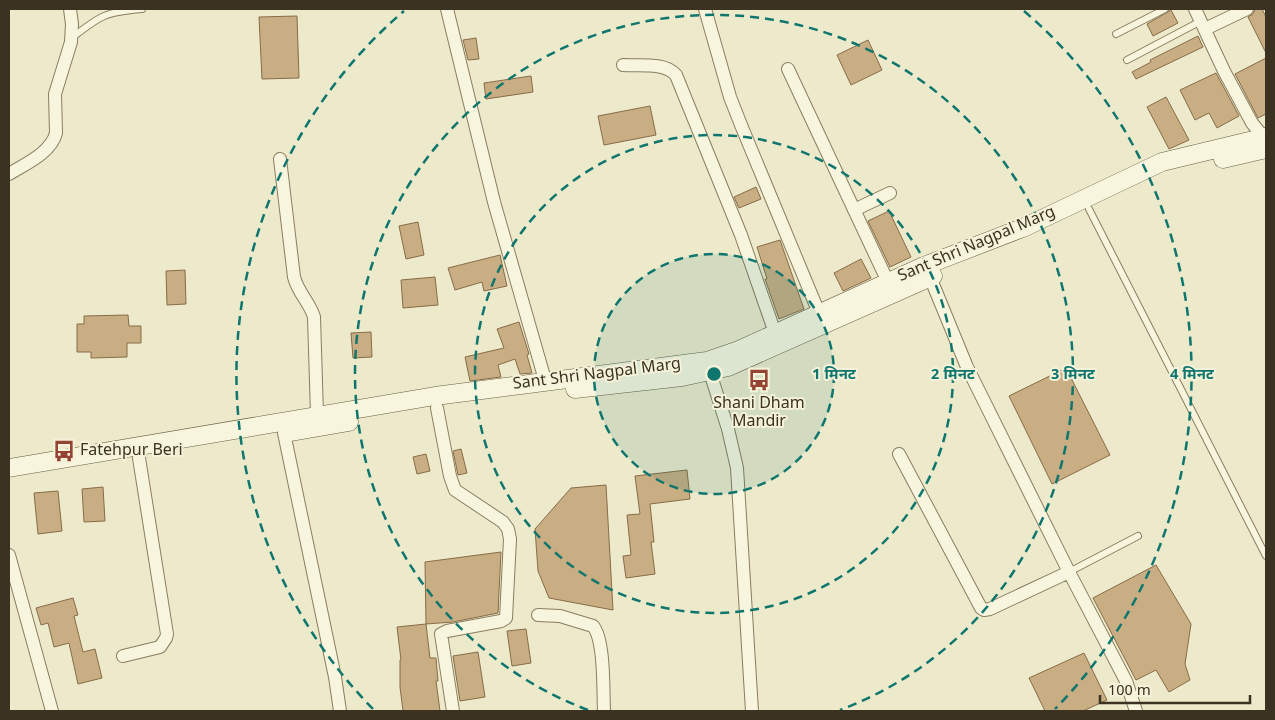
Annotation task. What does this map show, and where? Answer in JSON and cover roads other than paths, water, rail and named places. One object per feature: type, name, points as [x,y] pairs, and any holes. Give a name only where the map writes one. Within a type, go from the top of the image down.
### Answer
[{"type":"main road","name":"Sant Shri Nagpal Marg","points":[[9,468],[317,415],[545,380],[679,366],[728,368],[930,277],[1031,237],[1167,172],[1266,141]]},
{"type":"main road","name":"Sant Shri Nagpal Marg","points":[[9,479],[437,408],[548,392],[682,377],[708,367],[775,333],[888,282],[1025,227],[1162,162],[1266,141]]},
{"type":"street","points":[[9,174],[44,152],[55,139],[55,94],[72,38],[70,9]]},
{"type":"street","points":[[447,9],[494,202],[545,380]]},
{"type":"street","points":[[705,9],[737,116],[819,313]]},
{"type":"street","points":[[1195,9],[1224,71],[1252,123],[1266,141]]},
{"type":"street","points":[[1203,25],[1248,9]]},
{"type":"street","points":[[623,65],[664,67],[676,75],[741,235],[775,333]]},
{"type":"street","points":[[788,69],[888,282]]},
{"type":"street","points":[[280,160],[294,277],[298,290],[314,317],[317,415]]},
{"type":"street","points":[[854,210],[890,193]]},
{"type":"street","points":[[930,277],[967,367],[1069,572],[1126,681],[1136,711]]},
{"type":"street","points":[[708,367],[728,429],[737,468],[752,711]]},
{"type":"street","points":[[437,408],[450,476],[455,490],[503,522],[508,529],[510,539],[506,618],[501,621],[447,631],[441,634],[453,711]]},
{"type":"street","points":[[284,434],[336,677],[340,711]]},
{"type":"street","points":[[899,454],[981,608],[990,610],[1069,572]]},
{"type":"street","points":[[123,656],[160,647],[167,634],[139,458]]},
{"type":"street","points":[[9,555],[52,711]]},
{"type":"street","points":[[538,615],[560,616],[593,626],[601,646],[604,711]]},
{"type":"lane","points":[[72,38],[104,15],[117,11],[142,9]]},
{"type":"lane","points":[[1116,34],[1166,9]]},
{"type":"lane","points":[[1127,60],[1203,25]]},
{"type":"lane","points":[[1089,209],[1266,556]]},
{"type":"lane","points":[[1069,572],[1138,536]]},
{"type":"place","name":"Shani Dham Mandir","points":[[759,380]]},
{"type":"place","name":"Fatehpur Beri","points":[[64,451]]}]
